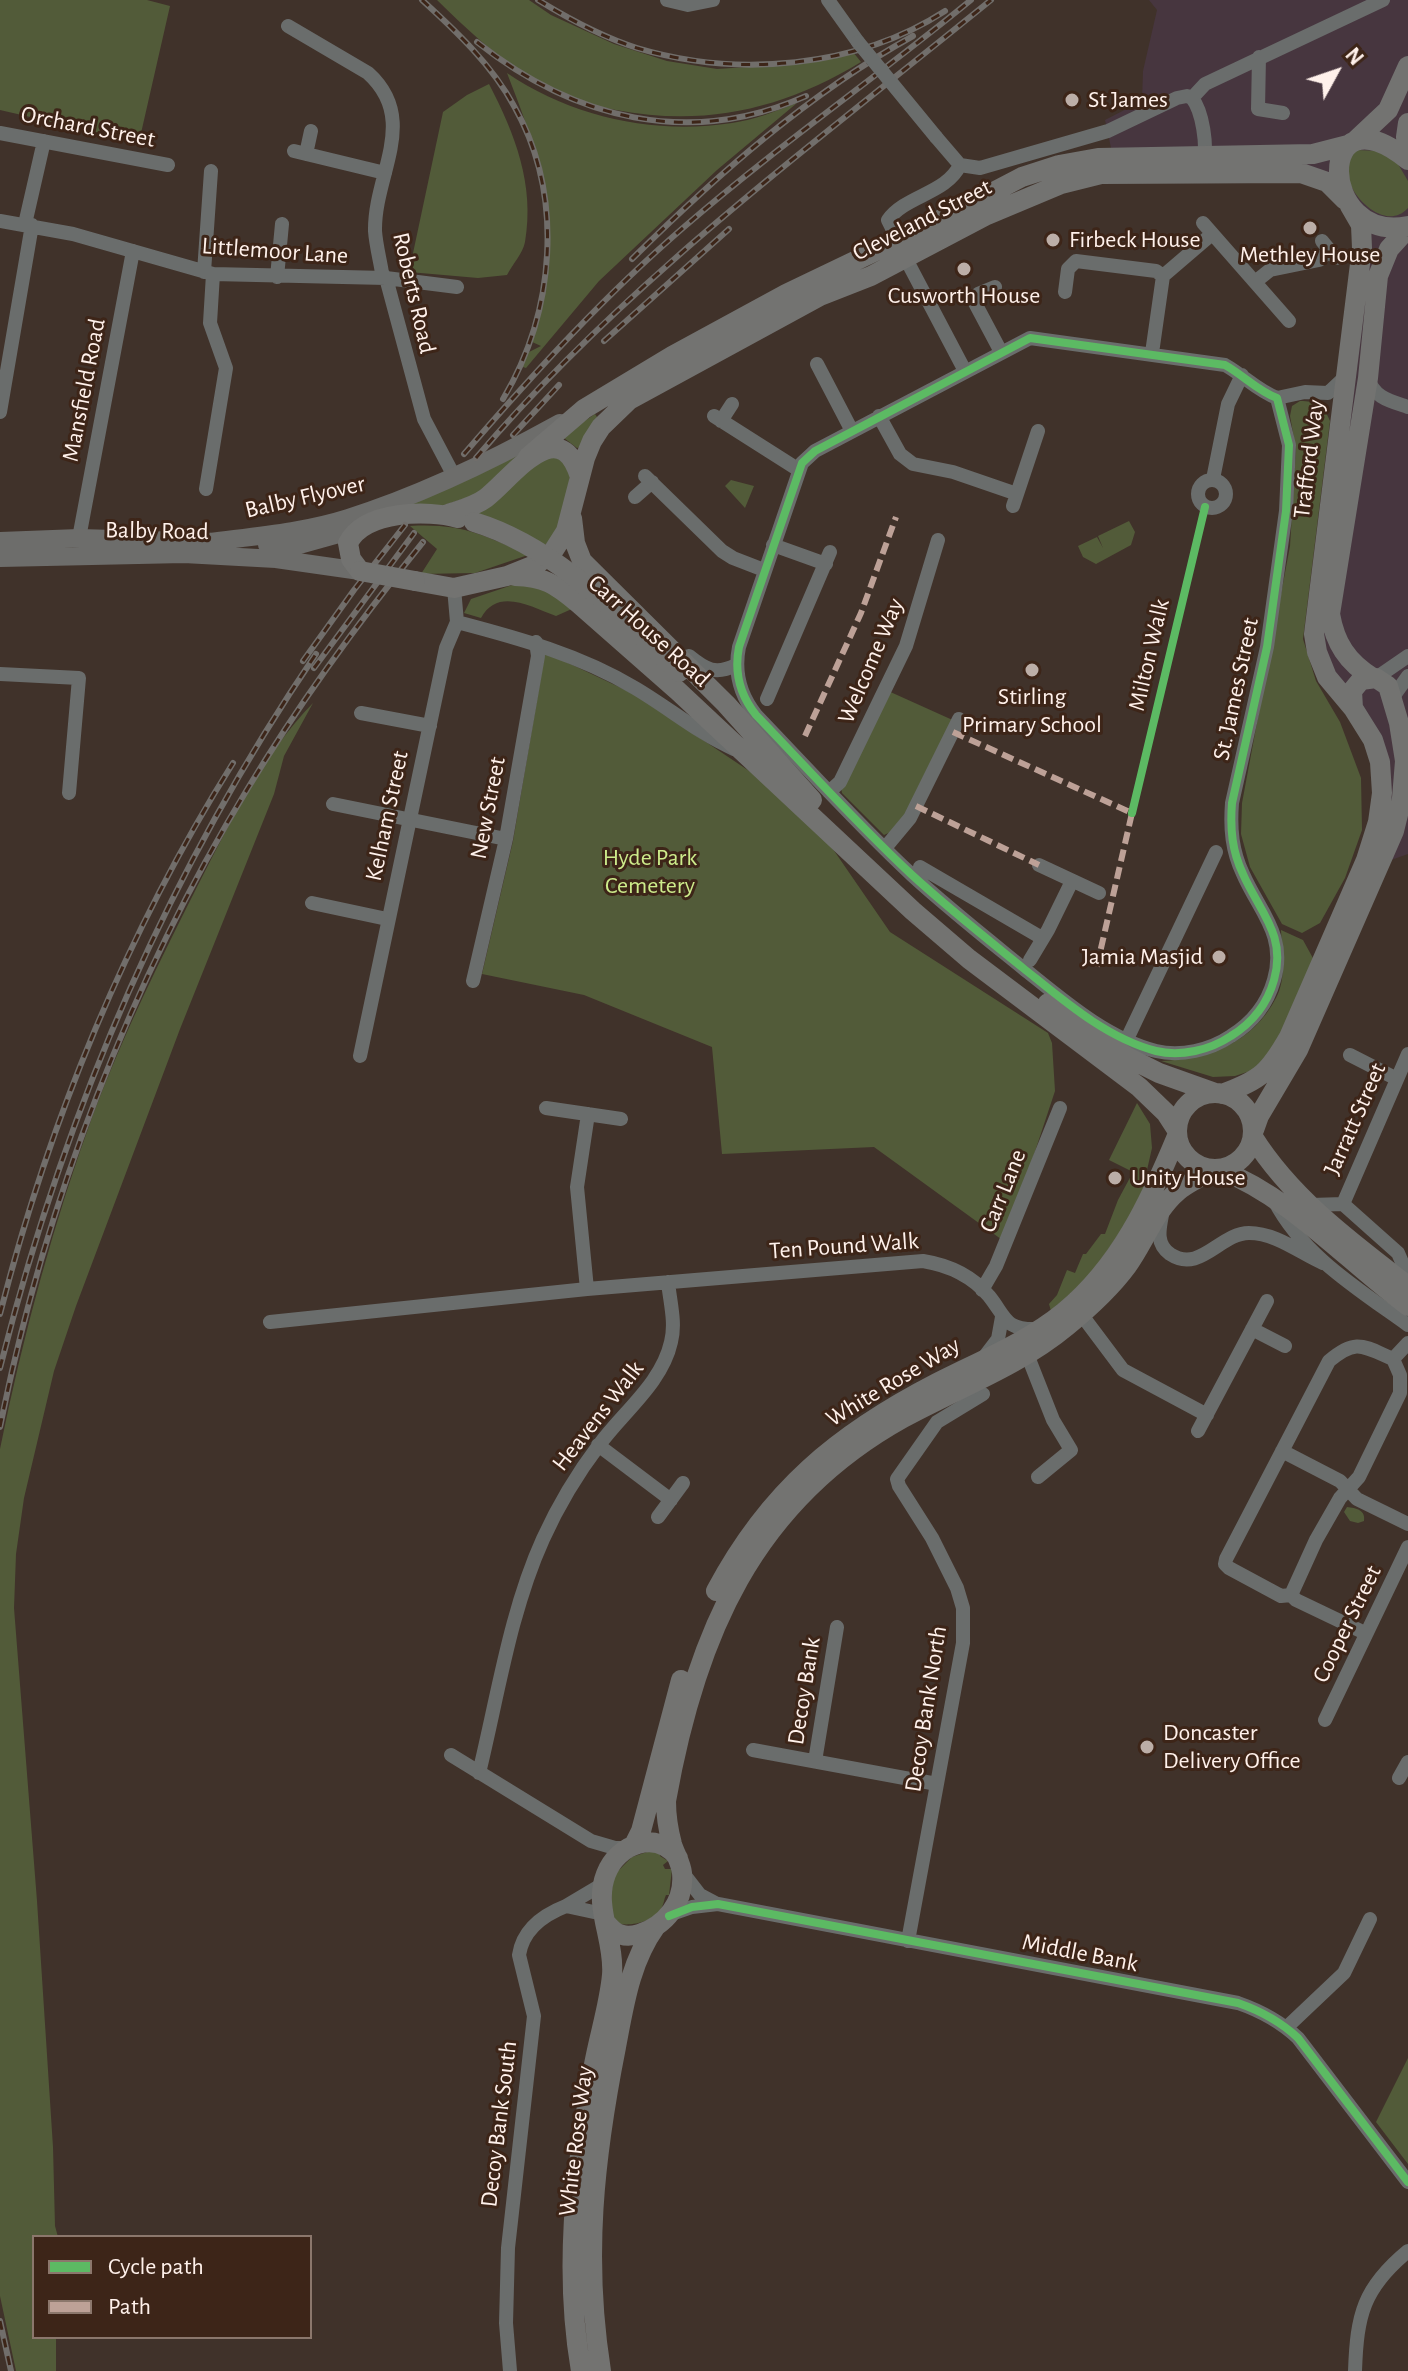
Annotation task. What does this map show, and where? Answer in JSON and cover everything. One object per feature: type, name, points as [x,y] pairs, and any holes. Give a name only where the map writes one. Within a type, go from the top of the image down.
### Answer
[{"type":"highway","points":[[1351,143],[1388,110],[1408,66]]},
{"type":"highway","points":[[1408,123],[1408,153]]},
{"type":"highway","points":[[1351,143],[1378,141],[1408,160]]},
{"type":"highway","name":"Cleveland Street","points":[[580,477],[592,441],[601,427],[629,400],[902,250],[1022,177],[1059,165],[1113,157],[1313,154],[1351,143]]},
{"type":"highway","name":"Trafford Way","points":[[1219,1093],[1263,1075],[1278,1057],[1366,860],[1378,822],[1382,793],[1380,762],[1373,740],[1355,710],[1327,677],[1314,634],[1338,457],[1362,238],[1361,225],[1348,203],[1339,168],[1351,143]]},
{"type":"highway","name":"Cleveland Street","points":[[528,457],[584,409],[726,326],[873,253],[929,246],[987,215],[1075,180],[1204,157],[1306,173],[1327,182],[1364,217],[1381,224],[1408,227]]},
{"type":"highway","name":"Trafford Way","points":[[1253,1134],[1259,1116],[1298,1050],[1394,831],[1402,798],[1405,761],[1399,723],[1388,686],[1360,670],[1338,646],[1330,614],[1368,378],[1378,276],[1389,249],[1408,227]]},
{"type":"highway","points":[[360,571],[454,588],[507,576],[537,564],[552,553],[566,531],[580,477],[572,460],[561,450],[545,449],[528,457]]},
{"type":"highway","name":"Balby Flyover","points":[[445,515],[480,502],[528,457]]},
{"type":"highway","name":"Balby Flyover","points":[[360,571],[351,559],[348,543],[360,528],[414,513],[445,515],[474,522],[529,544],[587,588],[679,672]]},
{"type":"highway","points":[[572,514],[575,543],[582,561],[821,796]]},
{"type":"highway","name":"Carr House Road","points":[[507,576],[538,577],[561,588],[678,691],[913,911],[969,959],[1139,1087],[1166,1113],[1177,1133]]},
{"type":"highway","name":"Carr House Road","points":[[679,672],[821,796],[960,934],[1090,1033],[1159,1073],[1219,1093]]},
{"type":"highway","points":[[1374,678],[1356,684],[1352,691],[1355,710],[1371,720],[1378,719],[1389,711],[1393,701]]},
{"type":"highway","points":[[1217,1170],[1240,1161],[1250,1148],[1253,1134],[1250,1116],[1240,1102],[1219,1093],[1199,1096],[1188,1104],[1181,1115],[1177,1133],[1186,1154],[1196,1164],[1217,1170],[1239,1176],[1271,1196],[1408,1306]]},
{"type":"highway","name":"White Rose Way","points":[[581,2371],[573,2279],[574,2208],[592,2073],[612,1976],[604,1881],[612,1863],[631,1846],[641,1831],[683,1674],[705,1612],[730,1563],[760,1519],[801,1474],[834,1447],[905,1400],[1040,1329],[1065,1311],[1107,1269],[1134,1228],[1177,1133]]},
{"type":"highway","points":[[1253,1134],[1273,1166],[1311,1205],[1407,1274]]},
{"type":"highway","name":"White Rose Way","points":[[601,2371],[591,2273],[594,2170],[626,1995],[639,1951],[680,1897],[680,1864],[666,1820],[666,1801],[697,1673],[720,1613],[764,1538],[795,1500],[857,1447],[902,1419],[1027,1354],[1081,1314],[1107,1291],[1127,1267],[1175,1193],[1217,1170]]},
{"type":"highway","points":[[631,1846],[657,1843],[666,1846],[680,1864]]},
{"type":"highway","points":[[605,1919],[619,1935],[631,1936],[662,1921]]},
{"type":"main road","name":"Cleveland Street","points":[[454,476],[513,449],[584,409]]},
{"type":"main road","name":"Balby Flyover","points":[[210,542],[282,533],[347,519],[454,476]]},
{"type":"main road","name":"Balby Flyover","points":[[79,546],[210,542],[299,545],[360,528]]},
{"type":"main road","name":"Balby Road","points":[[0,541],[276,559],[360,571]]},
{"type":"main road","name":"Balby Road","points":[[0,558],[79,546]]},
{"type":"street","points":[[667,0],[688,5],[713,0]]},
{"type":"street","points":[[828,0],[858,42],[960,165],[980,168],[1095,135],[1177,98],[1192,98],[1205,84],[1382,1]]},
{"type":"street","name":"Roberts Road","points":[[288,26],[322,55],[368,73],[379,83],[391,107],[394,133],[375,231],[382,273],[386,278],[424,419],[454,476]]},
{"type":"street","points":[[1259,57],[1258,109],[1283,113]]},
{"type":"street","points":[[1192,98],[1198,107],[1204,157]]},
{"type":"street","points":[[311,131],[300,152],[385,173]]},
{"type":"street","name":"Orchard Street","points":[[0,133],[168,165]]},
{"type":"street","points":[[0,412],[44,141]]},
{"type":"street","points":[[873,253],[888,220],[904,205],[948,181],[960,165]]},
{"type":"street","points":[[206,489],[226,368],[210,323],[211,171]]},
{"type":"street","points":[[888,220],[965,371]]},
{"type":"street","name":"Littlemoor Lane","points":[[0,221],[29,224],[209,273],[386,278],[457,287]]},
{"type":"street","points":[[277,277],[282,224]]},
{"type":"street","points":[[1152,353],[1163,276],[1208,228],[1286,318],[1272,326]]},
{"type":"street","points":[[1255,282],[1270,270],[1319,260],[1329,250]]},
{"type":"street","name":"Mansfield Road","points":[[79,546],[133,251]]},
{"type":"street","points":[[1065,292],[1068,269],[1076,261],[1156,271],[1163,276]]},
{"type":"street","points":[[995,287],[984,290],[975,300],[1001,352]]},
{"type":"street","name":"St. James Street","points":[[1030,338],[1225,365],[1266,394],[1277,398],[1289,445],[1286,511],[1267,647],[1230,823],[1237,859],[1273,930],[1276,975],[1265,1003],[1253,1019],[1215,1045],[1184,1053],[1166,1053],[1127,1039],[1083,1013],[972,927],[885,848],[821,796],[747,704],[736,665],[739,647],[799,470],[815,451],[965,371],[1030,338]]},
{"type":"street","points":[[817,364],[852,431]]},
{"type":"street","points":[[1213,479],[1228,404],[1242,375]]},
{"type":"street","points":[[1277,398],[1305,392],[1328,393],[1345,376]]},
{"type":"street","points":[[1368,378],[1374,392],[1388,401],[1408,407]]},
{"type":"street","points":[[1361,416],[1374,403],[1388,401]]},
{"type":"street","points":[[732,404],[718,419],[799,470]]},
{"type":"street","points":[[879,416],[900,454],[913,464],[953,472],[1015,500],[1039,431]]},
{"type":"street","points":[[635,497],[648,479],[722,551],[764,570]]},
{"type":"street","name":"Welcome Way","points":[[821,796],[840,782],[847,770],[906,646],[938,540]]},
{"type":"street","points":[[767,699],[828,558],[773,545]]},
{"type":"street","name":"Kelham Street","points":[[360,1056],[446,648],[457,622],[454,588]]},
{"type":"street","points":[[633,611],[708,670],[726,670],[736,665]]},
{"type":"street","points":[[457,622],[536,642],[634,687],[689,725],[745,754]]},
{"type":"street","name":"New Street","points":[[473,981],[506,839],[538,656],[536,642]]},
{"type":"street","points":[[1374,678],[1408,656]]},
{"type":"street","points":[[0,674],[79,678],[69,793]]},
{"type":"street","points":[[1393,701],[1408,676]]},
{"type":"street","points":[[361,713],[430,726]]},
{"type":"street","points":[[885,848],[910,818],[959,719]]},
{"type":"street","points":[[333,804],[506,839]]},
{"type":"street","points":[[1127,1039],[1215,868],[1216,852]]},
{"type":"street","points":[[1039,865],[1099,893]]},
{"type":"street","points":[[920,867],[1042,938]]},
{"type":"street","points":[[1030,960],[1072,881]]},
{"type":"street","points":[[312,903],[387,919]]},
{"type":"street","points":[[972,927],[988,906]]},
{"type":"street","name":"Jarratt Street","points":[[1343,1204],[1408,1054]]},
{"type":"street","points":[[1350,1055],[1397,1079]]},
{"type":"street","points":[[546,1108],[621,1119]]},
{"type":"street","name":"Carr Lane","points":[[982,1290],[996,1266],[1060,1108]]},
{"type":"street","points":[[587,1289],[577,1187],[588,1114]]},
{"type":"street","points":[[1271,1196],[1286,1222],[1323,1263]]},
{"type":"street","points":[[1311,1205],[1343,1204],[1398,1253],[1407,1274]]},
{"type":"street","points":[[1163,1209],[1158,1234],[1161,1242],[1167,1251],[1182,1259],[1201,1257],[1221,1242],[1247,1233],[1269,1237],[1323,1263],[1408,1325]]},
{"type":"street","points":[[1269,1237],[1280,1234],[1286,1222]]},
{"type":"street","name":"Ten Pound Walk","points":[[668,1282],[923,1261],[961,1273],[982,1290],[1002,1317]]},
{"type":"street","points":[[270,1322],[668,1282]]},
{"type":"street","name":"Heavens Walk","points":[[479,1773],[527,1580],[555,1514],[598,1445],[662,1369],[672,1340],[668,1282]]},
{"type":"street","points":[[1198,1431],[1267,1301]]},
{"type":"street","points":[[1081,1314],[1123,1370],[1207,1415]]},
{"type":"street","points":[[980,1361],[998,1339],[1002,1317],[1018,1329],[1040,1329]]},
{"type":"street","points":[[1252,1329],[1285,1346]]},
{"type":"street","points":[[1393,1359],[1408,1343]]},
{"type":"street","points":[[1360,1345],[1393,1359],[1400,1375],[1400,1393],[1359,1477],[1340,1498],[1316,1540],[1291,1595],[1281,1596],[1225,1564],[1329,1361],[1350,1346],[1360,1345]]},
{"type":"street","points":[[1027,1354],[1053,1420],[1071,1450],[1038,1477]]},
{"type":"street","name":"Decoy Bank North","points":[[908,1941],[963,1643],[963,1608],[948,1567],[897,1479],[937,1422],[983,1394]]},
{"type":"street","points":[[598,1445],[671,1500]]},
{"type":"street","points":[[1282,1451],[1349,1488],[1357,1499],[1408,1524]]},
{"type":"street","points":[[658,1517],[683,1483]]},
{"type":"street","name":"Cooper Street","points":[[1325,1720],[1408,1547]]},
{"type":"street","points":[[1291,1595],[1365,1633]]},
{"type":"street","name":"Decoy Bank","points":[[815,1761],[837,1627]]},
{"type":"street","name":"Decoy Bank","points":[[753,1750],[937,1784]]},
{"type":"street","points":[[451,1755],[591,1841],[615,1848],[631,1846]]},
{"type":"street","points":[[1399,1778],[1408,1762]]},
{"type":"street","points":[[591,1841],[598,1852],[604,1881]]},
{"type":"street","name":"Middle Bank","points":[[680,1864],[691,1886],[718,1904]]},
{"type":"street","name":"Decoy Bank South","points":[[510,2371],[506,2323],[508,2235],[534,2016],[519,1955],[525,1939],[538,1921],[604,1881]]},
{"type":"street","name":"Middle Bank","points":[[662,1921],[692,1907],[718,1904],[1257,2009],[1287,2027],[1408,2182]]},
{"type":"street","points":[[566,1906],[605,1919]]},
{"type":"street","points":[[1287,2027],[1344,1973],[1370,1919]]},
{"type":"street","points":[[1355,2371],[1361,2312],[1375,2284],[1408,2251]]},
{"type":"shaded area","points":[[1149,0],[1408,0],[1408,854],[1377,865],[1380,762],[1317,652],[1362,248],[1333,186],[1113,157],[1105,120],[1142,101],[1143,71],[1157,10]]},
{"type":"green space","points":[[0,0],[147,0],[170,6],[139,142],[0,110]]},
{"type":"green space","points":[[437,0],[529,0],[551,15],[614,44],[667,61],[717,69],[793,64],[853,52],[861,62],[802,92],[743,110],[713,115],[649,115],[592,105],[546,87],[490,49]]},
{"type":"green space","points":[[507,73],[559,101],[615,119],[644,124],[703,126],[732,123],[797,103],[717,170],[599,281],[526,368],[520,366],[525,354],[541,346],[530,341],[545,268],[547,224],[538,166]]},
{"type":"green space","points":[[489,84],[507,122],[525,180],[527,221],[524,246],[507,275],[478,278],[409,272],[443,112]]},
{"type":"green space","points":[[1356,150],[1382,151],[1398,164],[1408,181],[1408,208],[1401,214],[1384,216],[1368,207],[1356,194],[1351,186],[1347,161]]},
{"type":"green space","points":[[1300,401],[1319,405],[1330,421],[1303,639],[1316,681],[1340,722],[1361,778],[1362,830],[1345,878],[1320,923],[1302,933],[1282,924],[1250,867],[1241,834],[1242,803],[1290,546],[1296,449],[1290,416],[1292,406]]},
{"type":"green space","points":[[595,414],[599,420],[581,447],[577,448],[564,438],[564,435]]},
{"type":"green space","points":[[523,452],[485,492],[441,506],[403,507]]},
{"type":"green space","points":[[553,454],[571,470],[561,522],[543,547],[474,513],[527,466]]},
{"type":"green space","points":[[731,480],[754,486],[745,508],[725,486]]},
{"type":"green space","points":[[1129,521],[1135,532],[1131,545],[1096,564],[1083,557],[1078,546],[1097,537],[1103,548],[1098,536]]},
{"type":"green space","points":[[410,526],[444,526],[472,532],[528,555],[475,573],[421,574],[437,549]]},
{"type":"green space","points":[[524,581],[534,581],[574,608],[556,616],[506,601],[496,603],[481,618],[464,613],[471,599]]},
{"type":"green space","name":"Hyde Park Cemetery","points":[[545,652],[636,695],[764,781],[826,839],[890,932],[1048,1033],[1052,1043],[1055,1091],[1005,1242],[874,1147],[722,1154],[712,1047],[584,995],[482,974],[513,841]]},
{"type":"green space","points":[[886,690],[957,722],[904,826],[884,835],[842,793],[840,782]]},
{"type":"green space","points":[[313,703],[284,756],[274,794],[180,1029],[76,1306],[54,1371],[24,1498],[16,1554],[14,1608],[37,1901],[57,2235],[32,2235],[32,2339],[56,2339],[56,2371],[16,2371],[0,2296],[0,1449],[29,1321],[53,1236],[79,1153],[117,1055],[169,942],[235,814],[278,744]]},
{"type":"green space","points":[[1281,930],[1303,940],[1314,960],[1271,1056],[1256,1069],[1235,1076],[1213,1077],[1161,1061],[1212,1052],[1228,1046],[1255,1027],[1276,998],[1282,982]]},
{"type":"green space","points":[[1137,1103],[1150,1124],[1152,1148],[1147,1170],[1150,1178],[1134,1212],[1089,1277],[1051,1311],[1049,1304],[1057,1295],[1067,1270],[1075,1273],[1083,1254],[1101,1234],[1105,1234],[1133,1172],[1109,1160]]},
{"type":"green space","points":[[1347,1507],[1362,1512],[1364,1521],[1350,1521],[1344,1512]]},
{"type":"green space","points":[[650,1851],[661,1854],[668,1861],[663,1865],[665,1869],[672,1869],[669,1895],[666,1895],[659,1912],[649,1919],[620,1924],[610,1915],[613,1876],[632,1857]]},
{"type":"green space","points":[[1408,2058],[1408,2164],[1376,2122]]},
{"type":"railway","points":[[422,0],[495,76],[514,106],[530,141],[541,178],[547,215],[543,292],[534,329],[503,399]]},
{"type":"railway","points":[[538,0],[586,27],[637,48],[715,63],[755,65],[835,56],[874,45],[911,30],[945,11]]},
{"type":"railway","points":[[464,454],[570,336],[654,253],[754,169],[971,0]]},
{"type":"railway","points":[[476,458],[594,332],[658,274],[723,217],[991,0]]},
{"type":"railway","points":[[632,259],[697,196],[765,137],[837,83],[913,36]]},
{"type":"railway","points":[[477,42],[514,69],[553,90],[593,107],[634,117],[676,122],[719,120],[762,112],[806,96]]},
{"type":"railway","points":[[604,341],[729,229]]},
{"type":"railway","points":[[513,435],[559,385]]},
{"type":"railway","points":[[303,661],[405,525]]},
{"type":"railway","points":[[314,668],[414,533]]},
{"type":"railway","points":[[0,1427],[18,1344],[67,1178],[130,1016],[166,938],[248,788],[288,724],[423,542]]},
{"type":"railway","points":[[0,1368],[56,1180],[126,997],[213,822],[316,654]]},
{"type":"railway","points":[[0,1314],[42,1170],[95,1030],[159,893],[233,763]]},
{"type":"railway","points":[[0,2321],[11,2371]]},
{"type":"marked path","points":[[805,736],[861,613],[896,517]]},
{"type":"marked path","points":[[953,732],[1132,813],[1096,970]]},
{"type":"marked path","points":[[916,806],[1039,865]]},
{"type":"cycle path","points":[[1030,338],[1225,365],[1277,398],[1289,445],[1286,511],[1267,647],[1231,813],[1236,857],[1274,936],[1277,964],[1267,997],[1252,1019],[1223,1041],[1195,1051],[1156,1051],[1120,1037],[1086,1017],[1023,968],[939,899],[872,836],[756,715],[740,683],[737,665],[739,647],[802,463],[815,451],[1030,338]]},
{"type":"cycle path","name":"Milton Walk","points":[[1132,813],[1205,507]]},
{"type":"cycle path","points":[[669,1916],[692,1907],[718,1904],[1238,2003],[1255,2009],[1298,2038],[1408,2182]]},
{"type":"place","name":"St James","points":[[1072,100]]},
{"type":"place","name":"Methley House","points":[[1310,228]]},
{"type":"place","name":"Firbeck House","points":[[1053,240]]},
{"type":"place","name":"Cusworth House","points":[[964,269]]},
{"type":"place","name":"Stirling Primary School","points":[[1032,670]]},
{"type":"place","name":"Jamia Masjid","points":[[1219,957]]},
{"type":"place","name":"Unity House","points":[[1115,1178]]},
{"type":"place","name":"Doncaster Delivery Office","points":[[1147,1747]]}]
